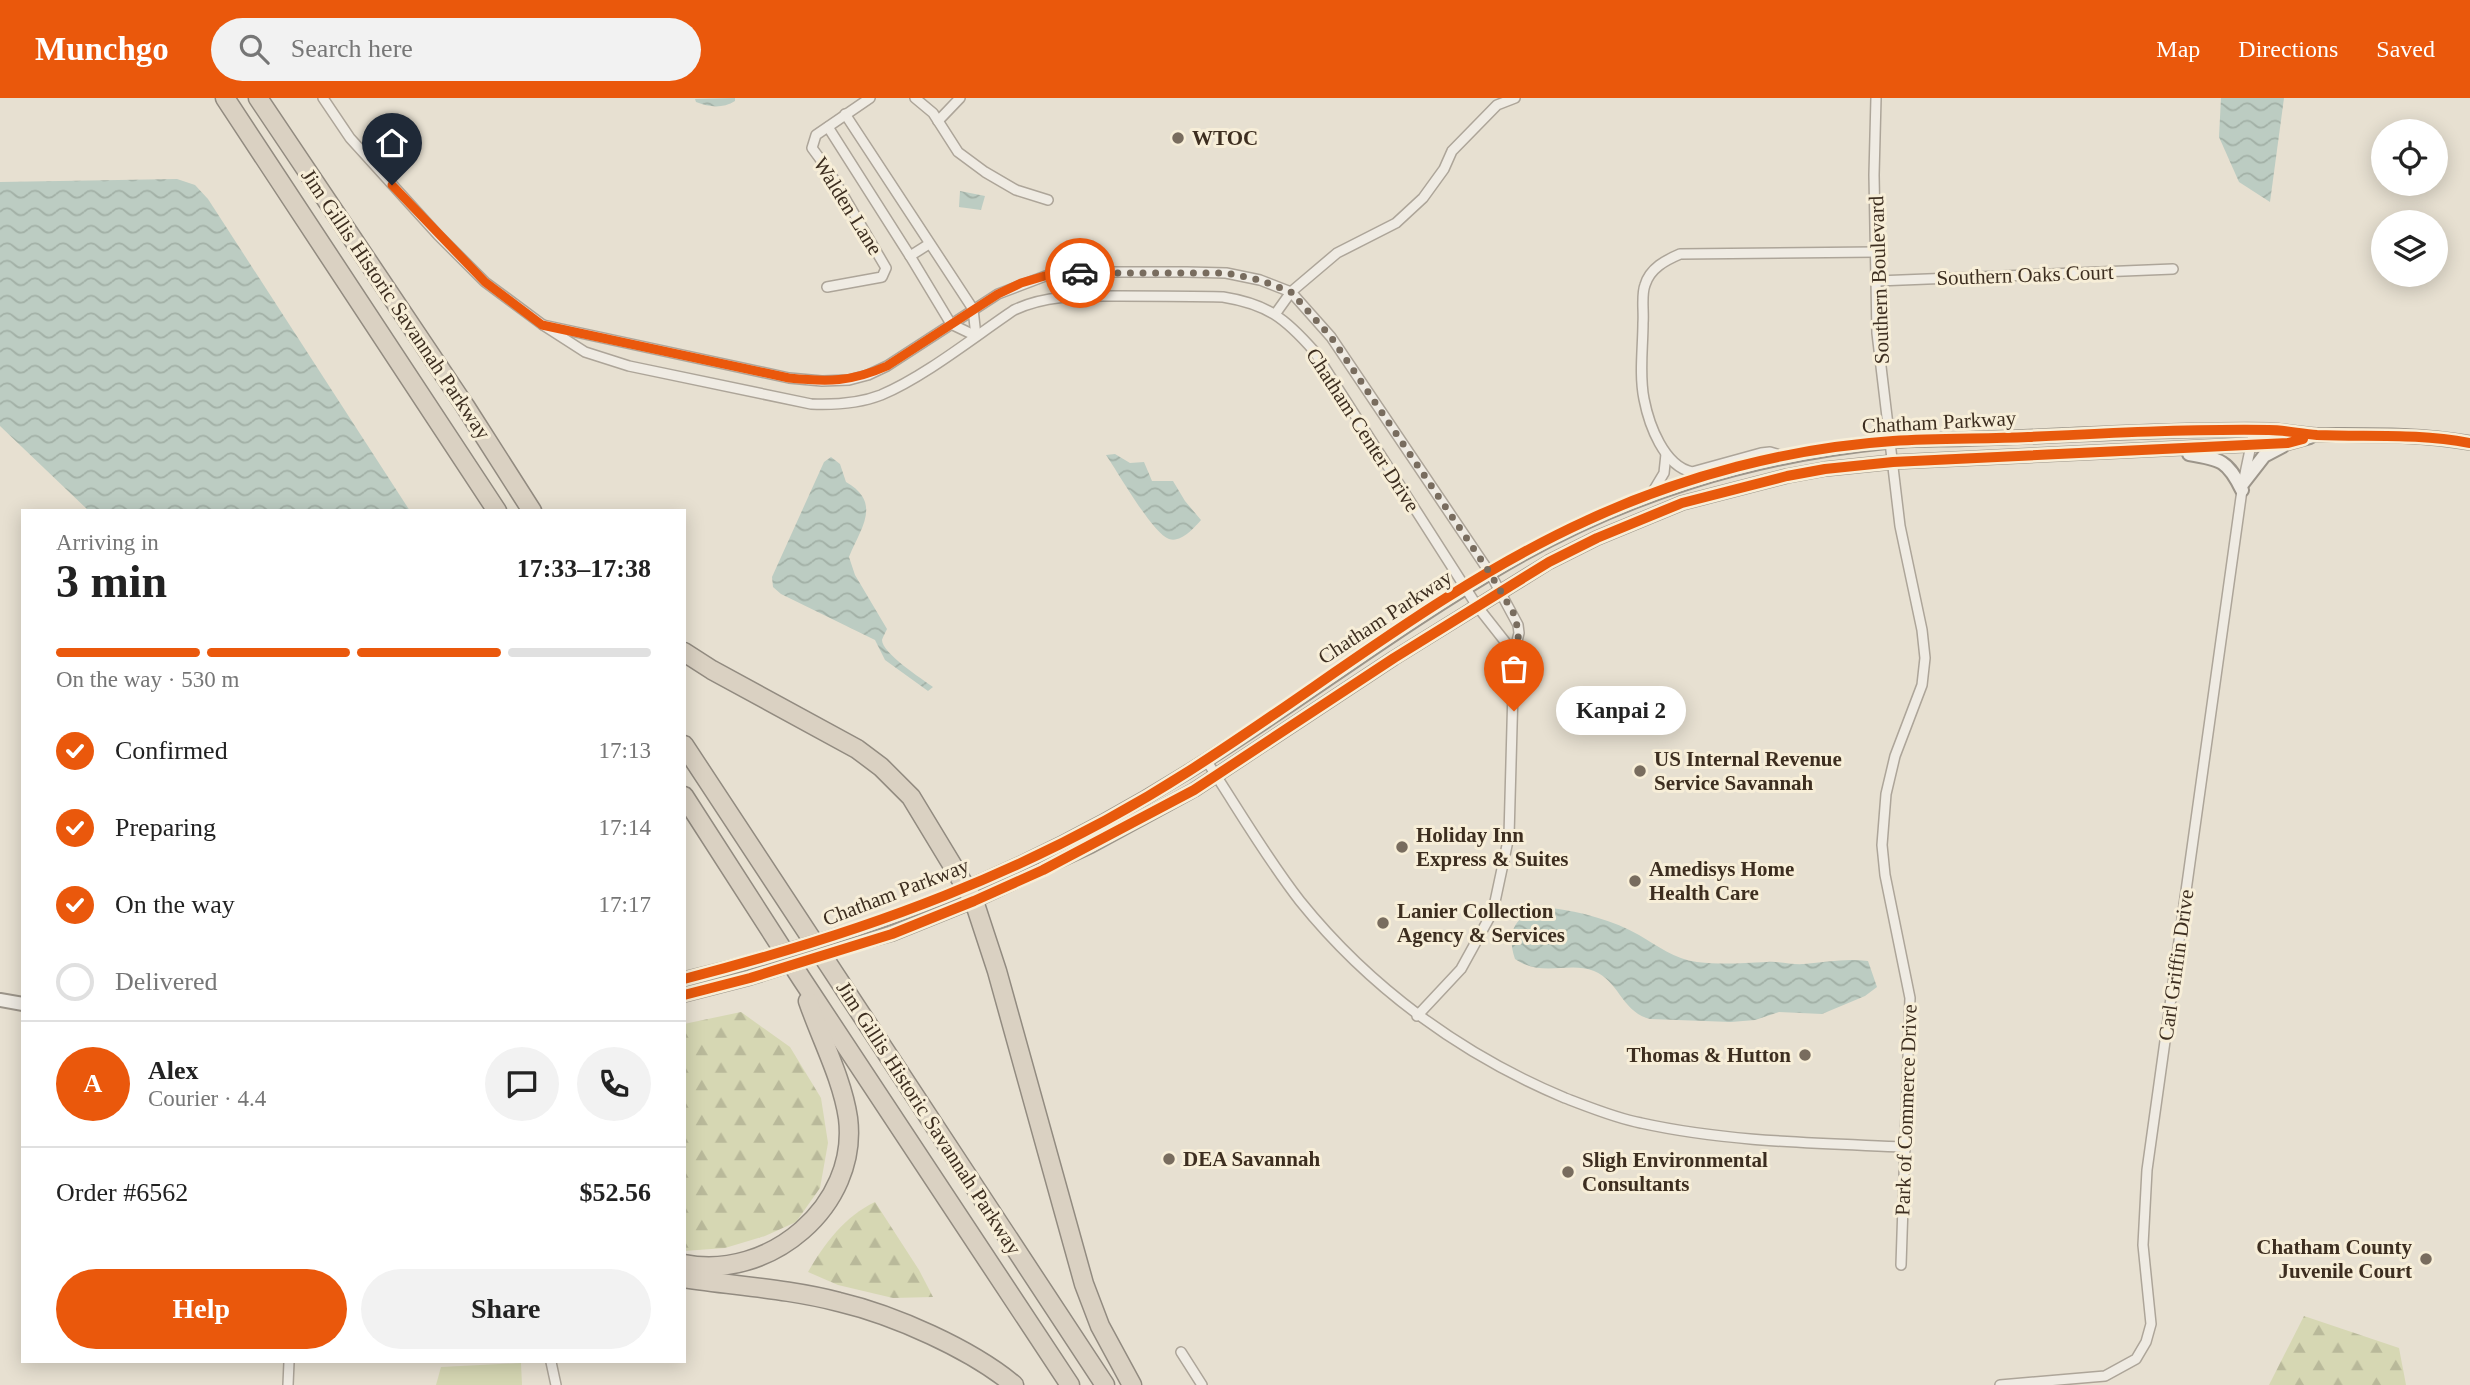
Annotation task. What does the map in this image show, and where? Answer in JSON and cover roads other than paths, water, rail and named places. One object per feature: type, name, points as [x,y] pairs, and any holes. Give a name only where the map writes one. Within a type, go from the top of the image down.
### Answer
[{"type":"highway","name":"Jim Gillis Historic Savannah Parkway","points":[[225,98],[496,509]]},
{"type":"highway","name":"Jim Gillis Historic Savannah Parkway","points":[[258,98],[531,509]]},
{"type":"highway","points":[[492,449],[539,509]]},
{"type":"highway","points":[[686,653],[857,749],[880,766],[911,797],[971,894],[997,971],[1084,1284],[1100,1326],[1132,1385]]},
{"type":"highway","name":"Jim Gillis Historic Savannah Parkway","points":[[686,748],[1105,1385]]},
{"type":"highway","name":"Jim Gillis Historic Savannah Parkway","points":[[686,799],[1070,1385]]},
{"type":"highway","points":[[686,1264],[725,1265],[764,1255],[789,1242],[811,1224],[839,1179],[846,1154],[848,1121],[844,1097],[801,978]]},
{"type":"highway","points":[[686,1278],[841,1302],[901,1322],[946,1343],[1014,1385]]},
{"type":"main road","name":"Chatham Parkway","points":[[971,894],[1089,831],[1206,760],[1465,587],[1585,521],[1652,493],[1783,456],[1890,441],[2173,431],[2254,431],[2438,437],[2470,443]]},
{"type":"main road","name":"Chatham Parkway","points":[[686,994],[750,978],[1091,846],[1194,790],[1549,562],[1682,503],[1825,469],[1893,462],[2288,443],[2317,435]]},
{"type":"main road","points":[[2165,450],[2214,458],[2230,468],[2243,486],[2264,456],[2288,443]]},
{"type":"main road","name":"Chatham Parkway","points":[[686,978],[857,937]]},
{"type":"main road","points":[[0,1000],[21,1004]]},
{"type":"street","name":"Chatham Center Drive","points":[[323,98],[350,138],[438,235],[485,282],[542,325],[585,352],[629,366],[811,404],[836,405],[857,402],[888,391],[906,382],[1014,310],[1052,298],[1223,297],[1245,300],[1276,313],[1314,351],[1477,606],[1514,653]]},
{"type":"street","name":"Walden Lane","points":[[827,287],[882,277],[886,268],[829,171],[812,148],[817,135],[870,98]]},
{"type":"street","points":[[915,98],[933,113],[957,152],[1016,190],[1048,200]]},
{"type":"street","points":[[938,121],[960,98]]},
{"type":"street","points":[[1276,313],[1291,292],[1337,253],[1396,223],[1423,198],[1444,169],[1452,151],[1497,105],[1515,98]]},
{"type":"street","name":"Southern Boulevard","points":[[1876,98],[1877,333],[1893,462]]},
{"type":"street","points":[[845,114],[973,309],[976,336]]},
{"type":"street","name":"Walden Lane","points":[[828,127],[951,324]]},
{"type":"street","name":"Walden Lane","points":[[910,256],[929,244]]},
{"type":"street","points":[[1783,456],[1770,452],[1761,453],[1692,472],[1684,470],[1666,454],[1659,443],[1644,399],[1642,359],[1645,284],[1660,263],[1680,254],[1876,253]]},
{"type":"street","name":"Southern Oaks Court","points":[[1877,281],[2173,269]]},
{"type":"street","name":"Chatham Center Drive","points":[[542,325],[789,378],[849,380],[887,366],[973,309],[1021,283],[1048,275],[1084,272],[1226,273],[1260,280],[1291,292],[1331,337],[1490,573],[1518,625],[1519,634],[1514,653],[1509,836],[1493,911],[1461,969],[1418,1016]]},
{"type":"street","points":[[951,324],[976,336]]},
{"type":"street","name":"Carl Griffin Drive","points":[[2000,1385],[2105,1376],[2136,1359],[2146,1342],[2151,1324],[2143,1245],[2147,1170],[2243,486],[2254,431]]},
{"type":"street","points":[[1652,493],[1664,473],[1666,454]]},
{"type":"street","name":"Park of Commerce Drive","points":[[1893,462],[1900,526],[1922,630],[1925,658],[1922,685],[1895,756],[1886,794],[1882,845],[1885,875],[1910,998],[1901,1265]]},
{"type":"street","points":[[1206,760],[1273,865],[1302,903],[1353,960],[1418,1016],[1525,1081],[1583,1105],[1639,1123],[1740,1139],[1904,1147]]},
{"type":"street","points":[[1181,1352],[1202,1385]]},
{"type":"street","points":[[288,1385],[289,1363]]},
{"type":"street","points":[[551,1363],[556,1385]]},
{"type":"water","points":[[735,98],[730,104],[716,106],[696,102],[695,99]]},
{"type":"water","points":[[2221,98],[2284,98],[2270,202],[2239,182],[2219,137]]},
{"type":"water","points":[[177,179],[195,185],[208,199],[409,509],[87,509],[0,426],[0,182]]},
{"type":"water","points":[[960,191],[985,196],[981,210],[959,207]]},
{"type":"water","points":[[1115,454],[1130,463],[1144,462],[1152,481],[1173,481],[1201,520],[1178,539],[1169,539],[1162,534],[1145,514],[1106,455]]},
{"type":"water","points":[[831,457],[840,464],[846,482],[864,499],[866,517],[849,557],[855,575],[887,629],[882,640],[884,645],[903,665],[933,687],[928,691],[885,660],[875,640],[781,594],[773,587],[772,577],[824,462]]},
{"type":"water","points":[[1552,908],[1608,921],[1674,955],[1697,962],[1799,964],[1868,961],[1877,987],[1865,996],[1822,1014],[1779,1012],[1755,1020],[1731,1022],[1650,1019],[1633,1010],[1609,982],[1594,971],[1584,968],[1545,969],[1525,965],[1515,959],[1512,938],[1517,922],[1531,912]]},
{"type":"place","name":"WTOC","points":[[1178,138]]},
{"type":"place","name":"Kanpai 2","points":[[1514,711]]},
{"type":"place","name":"US Internal Revenue Service Savannah","points":[[1640,771]]},
{"type":"place","name":"Holiday Inn Express & Suites","points":[[1402,847]]},
{"type":"place","name":"Amedisys Home Health Care","points":[[1635,881]]},
{"type":"place","name":"Lanier Collection Agency & Services","points":[[1383,923]]},
{"type":"place","name":"Thomas & Hutton","points":[[1805,1055]]},
{"type":"place","name":"DEA Savannah","points":[[1169,1159]]},
{"type":"place","name":"Sligh Environmental Consultants","points":[[1568,1172]]},
{"type":"place","name":"Chatham County Juvenile Court","points":[[2426,1259]]}]
